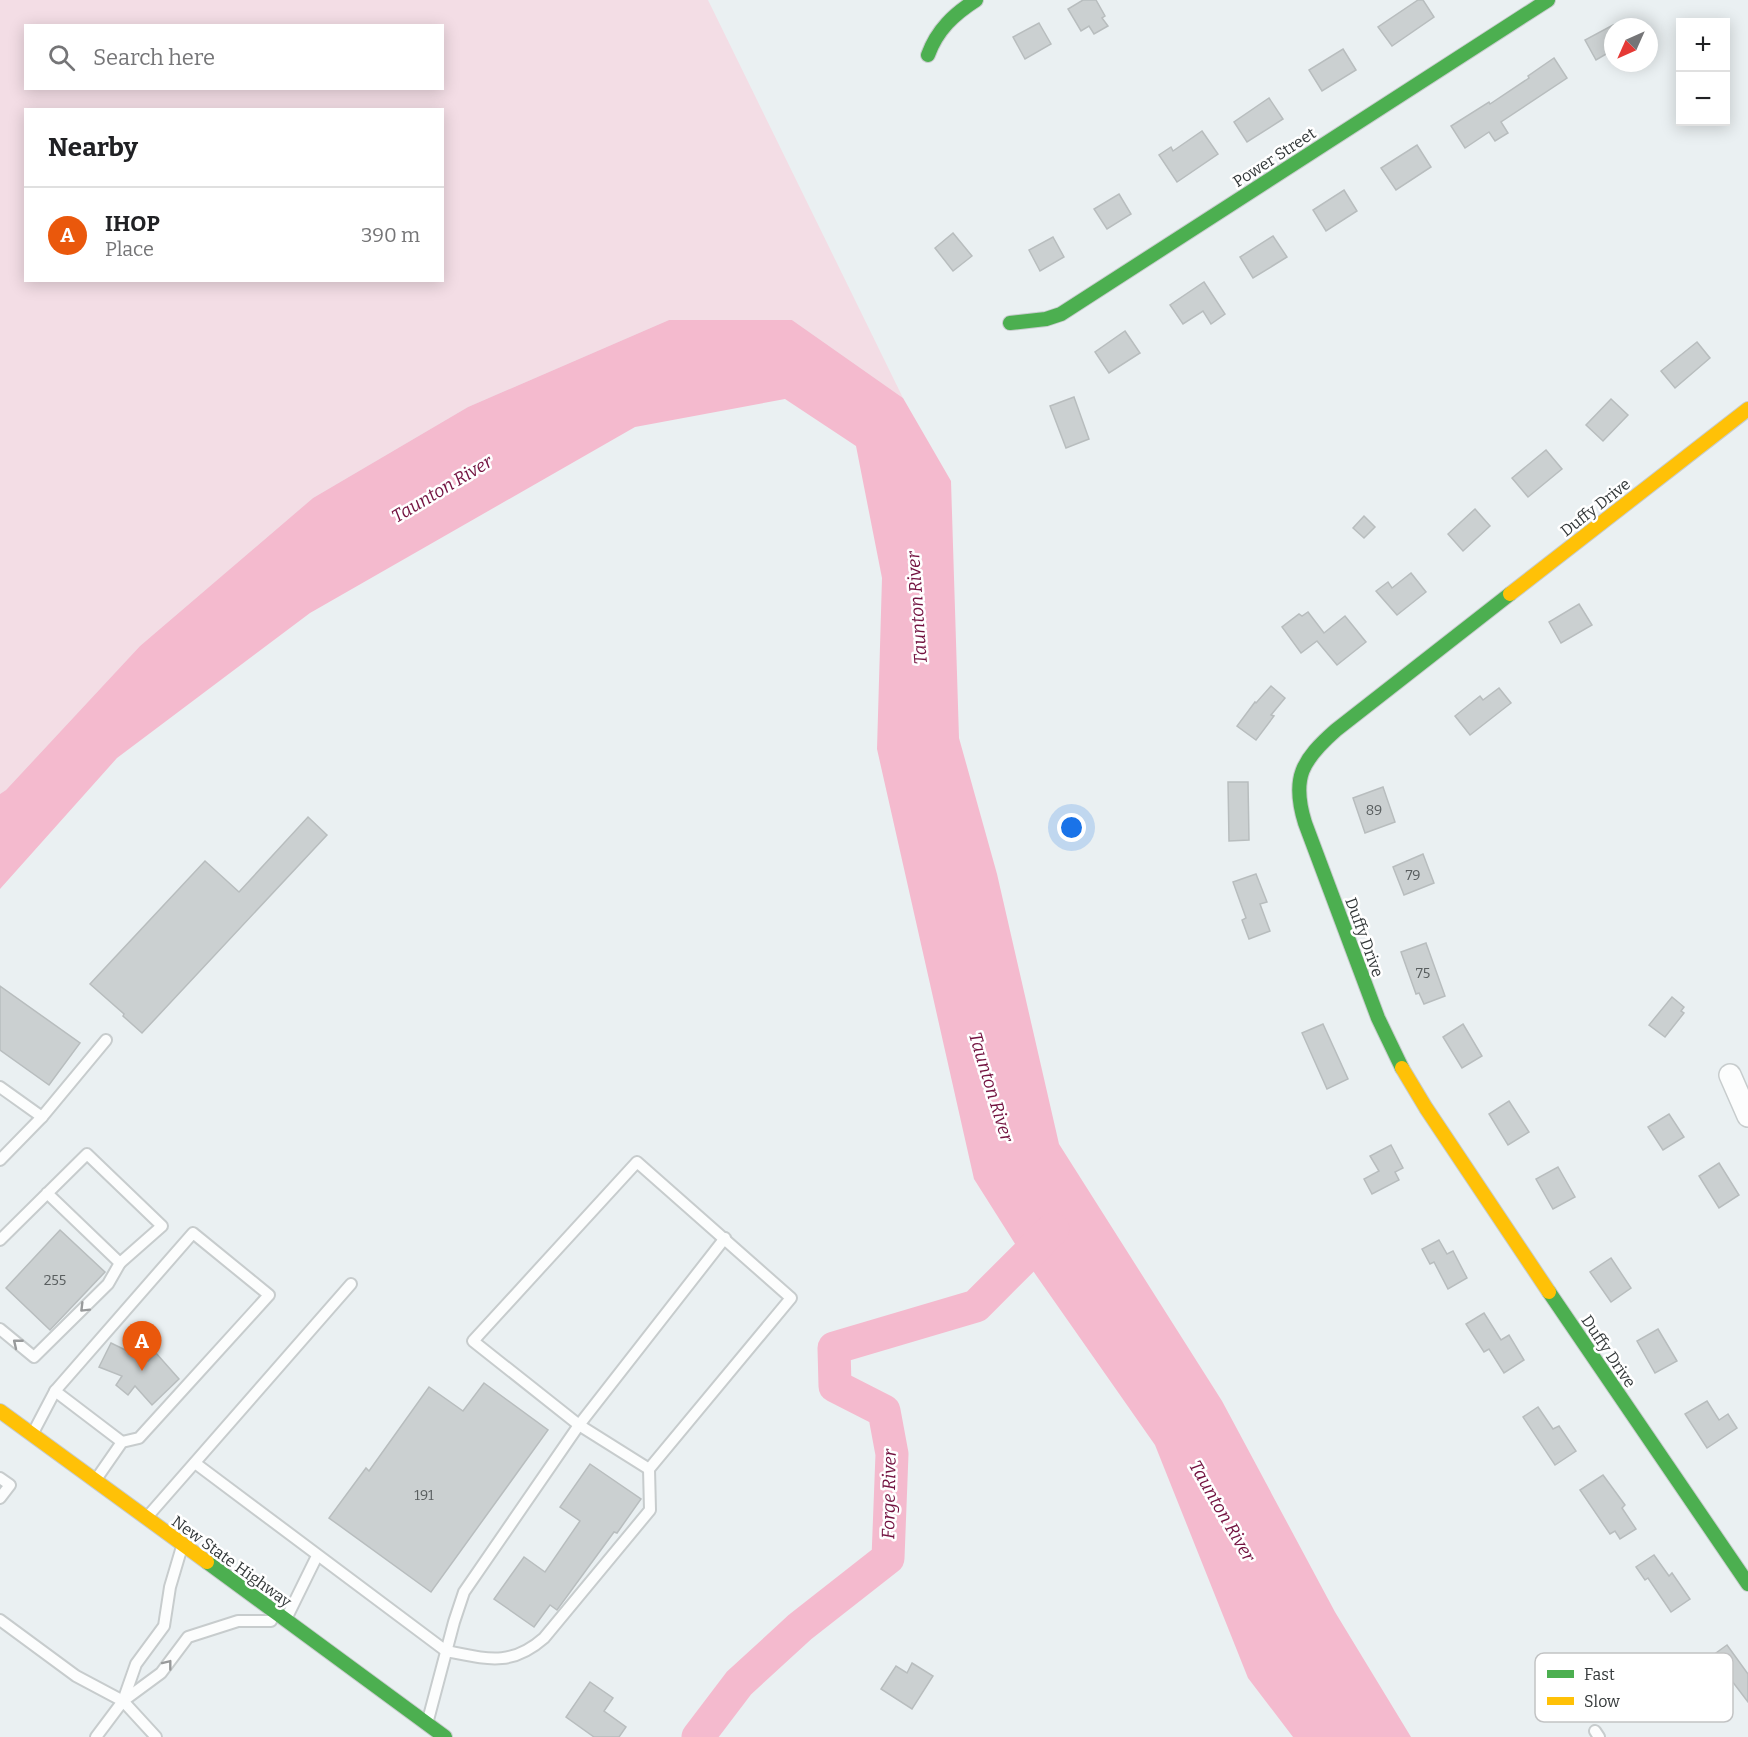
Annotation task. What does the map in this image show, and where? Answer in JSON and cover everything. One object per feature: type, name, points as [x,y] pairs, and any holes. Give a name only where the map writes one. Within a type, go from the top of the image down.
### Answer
[{"type":"main road","points":[[928,56],[932,43],[952,16],[976,0]]},
{"type":"main road","name":"Power Street","points":[[1010,323],[1046,320],[1061,314],[1548,0]]},
{"type":"main road","name":"Duffy Drive","points":[[1748,409],[1329,736],[1305,764],[1298,787],[1298,799],[1309,834],[1377,1018],[1400,1065],[1426,1108],[1628,1410],[1748,1584]]},
{"type":"main road","name":"New State Highway","points":[[0,1411],[445,1737]]},
{"type":"street","points":[[1730,1075],[1748,1116]]},
{"type":"lane","points":[[0,1160],[42,1117],[106,1041]]},
{"type":"lane","points":[[0,1087],[42,1117]]},
{"type":"lane","points":[[0,1240],[87,1154],[162,1226],[120,1263],[108,1284],[34,1357],[0,1329]]},
{"type":"lane","points":[[195,1463],[446,1651],[500,1659],[515,1657],[531,1649],[544,1638],[650,1510],[649,1469],[791,1298],[637,1162],[473,1341],[579,1425],[649,1469]]},
{"type":"lane","points":[[47,1193],[120,1263]]},
{"type":"lane","points":[[32,1434],[56,1391],[193,1233],[269,1295],[140,1438],[122,1442],[95,1481]]},
{"type":"lane","points":[[427,1724],[464,1592],[579,1425],[725,1238]]},
{"type":"lane","points":[[146,1518],[351,1284]]},
{"type":"lane","points":[[56,1391],[122,1442]]},
{"type":"lane","points":[[0,1478],[10,1485],[0,1498]]},
{"type":"lane","points":[[123,1701],[136,1664],[164,1626],[170,1587],[183,1545]]},
{"type":"lane","points":[[96,1737],[123,1701],[161,1672],[188,1637],[238,1621],[286,1620],[317,1556]]},
{"type":"lane","points":[[0,1620],[76,1676],[123,1701],[156,1737]]},
{"type":"shaded area","points":[[0,0],[708,0],[903,398],[792,320],[669,320],[468,407],[313,498],[140,646],[0,794]]},
{"type":"water","name":"Taunton River","points":[[669,320],[792,320],[903,398],[951,481],[959,738],[997,874],[1059,1144],[1222,1401],[1335,1612],[1411,1737],[1293,1737],[1248,1678],[1155,1445],[1024,1258],[974,1179],[877,749],[882,578],[856,446],[785,399],[635,427],[310,613],[117,758],[0,889],[0,794],[140,646],[313,498],[468,407]]},
{"type":"building","points":[[1083,0],[1096,0],[1105,16],[1102,18],[1108,26],[1094,34],[1089,26],[1081,31],[1068,9]]},
{"type":"building","points":[[1418,0],[1423,0],[1434,17],[1392,46],[1378,27]]},
{"type":"building","points":[[1039,23],[1051,44],[1025,59],[1013,37]]},
{"type":"building","points":[[1604,30],[1604,55],[1596,60],[1585,40]]},
{"type":"building","points":[[1343,49],[1356,70],[1322,91],[1309,70]]},
{"type":"building","points":[[1554,58],[1567,78],[1501,122],[1508,133],[1495,141],[1489,132],[1465,148],[1451,126],[1489,102],[1490,104]]},
{"type":"building","points":[[1269,98],[1283,119],[1247,142],[1234,122]]},
{"type":"building","points":[[1202,131],[1218,154],[1177,182],[1159,155],[1171,147],[1173,151]]},
{"type":"building","points":[[1417,145],[1431,167],[1396,190],[1381,168]]},
{"type":"building","points":[[1344,190],[1357,211],[1326,231],[1313,210]]},
{"type":"building","points":[[1119,194],[1131,214],[1107,229],[1094,209]]},
{"type":"building","points":[[953,233],[972,256],[953,271],[935,248]]},
{"type":"building","points":[[1273,236],[1287,257],[1253,278],[1240,257]]},
{"type":"building","points":[[1053,237],[1064,257],[1040,271],[1029,250]]},
{"type":"building","points":[[1204,282],[1225,314],[1211,324],[1203,311],[1183,324],[1170,305]]},
{"type":"building","points":[[1125,331],[1140,353],[1109,373],[1095,352]]},
{"type":"building","points":[[1697,342],[1710,358],[1675,388],[1661,371]]},
{"type":"building","points":[[1074,397],[1089,439],[1066,448],[1050,406]]},
{"type":"building","points":[[1611,399],[1628,415],[1603,441],[1586,425]]},
{"type":"building","points":[[1546,450],[1562,469],[1528,497],[1512,478]]},
{"type":"building","points":[[1475,509],[1490,526],[1463,551],[1448,534]]},
{"type":"building","points":[[1364,516],[1375,527],[1364,538],[1353,528]]},
{"type":"building","points":[[1411,573],[1426,592],[1397,615],[1376,591],[1388,582],[1392,588]]},
{"type":"building","points":[[1579,604],[1592,625],[1561,643],[1549,622]]},
{"type":"building","points":[[1308,612],[1324,633],[1345,616],[1366,642],[1337,665],[1317,641],[1301,653],[1282,627],[1299,614],[1302,616]]},
{"type":"building","points":[[1271,686],[1285,698],[1271,715],[1274,716],[1256,740],[1237,726],[1255,702]]},
{"type":"building","points":[[1499,688],[1511,703],[1470,735],[1455,716],[1480,696],[1483,700]]},
{"type":"building","points":[[1228,782],[1248,782],[1249,840],[1229,841]]},
{"type":"building","points":[[1383,787],[1395,822],[1365,833],[1353,798]]},
{"type":"building","points":[[308,817],[327,835],[142,1033],[90,984],[205,861],[239,892]]},
{"type":"building","points":[[1423,854],[1434,883],[1404,895],[1393,867]]},
{"type":"building","points":[[1256,874],[1267,902],[1260,904],[1270,931],[1249,939],[1242,920],[1246,918],[1233,882]]},
{"type":"building","points":[[1426,943],[1445,996],[1424,1004],[1419,993],[1416,994],[1401,952]]},
{"type":"building","points":[[0,986],[80,1043],[49,1085],[0,1050]]},
{"type":"building","points":[[1672,997],[1684,1007],[1681,1011],[1684,1013],[1665,1037],[1649,1025]]},
{"type":"building","points":[[1323,1024],[1348,1079],[1327,1089],[1302,1033]]},
{"type":"building","points":[[1463,1024],[1482,1056],[1462,1068],[1443,1037]]},
{"type":"building","points":[[1509,1101],[1529,1132],[1508,1145],[1489,1114]]},
{"type":"building","points":[[1669,1114],[1684,1137],[1663,1150],[1648,1127]]},
{"type":"building","points":[[1391,1145],[1403,1168],[1395,1172],[1399,1180],[1372,1194],[1364,1179],[1379,1171],[1370,1156]]},
{"type":"building","points":[[1719,1163],[1739,1195],[1719,1208],[1699,1176]]},
{"type":"building","points":[[1558,1167],[1575,1197],[1553,1209],[1536,1179]]},
{"type":"building","points":[[60,1230],[105,1272],[50,1330],[6,1288]]},
{"type":"building","points":[[1439,1240],[1447,1254],[1453,1251],[1467,1278],[1448,1289],[1434,1262],[1430,1264],[1422,1249]]},
{"type":"building","points":[[1611,1258],[1631,1288],[1611,1302],[1590,1272]]},
{"type":"building","points":[[1484,1313],[1501,1340],[1509,1335],[1524,1360],[1504,1373],[1489,1349],[1484,1352],[1466,1324]]},
{"type":"building","points":[[1658,1329],[1677,1361],[1655,1373],[1637,1341]]},
{"type":"building","points":[[111,1343],[148,1361],[156,1353],[179,1379],[152,1405],[135,1386],[128,1395],[116,1385],[122,1376],[99,1367]]},
{"type":"building","points":[[484,1383],[548,1430],[431,1592],[329,1518],[366,1468],[369,1471],[429,1387],[463,1411]]},
{"type":"building","points":[[1707,1401],[1719,1420],[1728,1414],[1737,1428],[1707,1448],[1685,1414]]},
{"type":"building","points":[[1538,1407],[1553,1429],[1559,1426],[1576,1451],[1555,1465],[1523,1417]]},
{"type":"building","points":[[590,1464],[641,1499],[557,1610],[550,1605],[534,1627],[494,1599],[524,1557],[545,1572],[580,1521],[560,1507]]},
{"type":"building","points":[[1603,1475],[1625,1505],[1622,1508],[1636,1529],[1620,1539],[1615,1531],[1610,1534],[1580,1490]]},
{"type":"building","points":[[1654,1555],[1669,1576],[1672,1573],[1690,1599],[1671,1612],[1648,1578],[1645,1580],[1636,1567]]},
{"type":"building","points":[[1727,1645],[1733,1653],[1716,1653]]},
{"type":"building","points":[[1733,1653],[1748,1674],[1748,1702],[1733,1682]]},
{"type":"building","points":[[912,1663],[933,1676],[912,1709],[881,1689],[896,1666],[907,1673]]},
{"type":"building","points":[[590,1682],[613,1698],[604,1711],[626,1727],[619,1737],[594,1737],[566,1717]]},
{"type":"waterway","name":"Forge River","points":[[698,1737],[739,1683],[800,1627],[888,1558],[892,1454],[884,1411],[835,1386],[834,1348],[976,1306],[1053,1229]]},
{"type":"traffic: fast","points":[[928,55],[936,38],[947,23],[976,0]]},
{"type":"traffic: fast","points":[[1010,323],[1046,319],[1061,314],[1548,0]]},
{"type":"traffic: fast","points":[[1402,1068],[1378,1018],[1305,823],[1299,794],[1302,771],[1315,751],[1336,730],[1510,594]]},
{"type":"traffic: fast","points":[[1549,1292],[1748,1584]]},
{"type":"traffic: fast","points":[[207,1562],[445,1737]]},
{"type":"traffic: slow","points":[[1510,594],[1748,409]]},
{"type":"traffic: slow","points":[[1402,1068],[1426,1108],[1549,1292]]},
{"type":"traffic: slow","points":[[0,1411],[207,1562]]},
{"type":"place","name":"IHOP","points":[[142,1371]]}]
